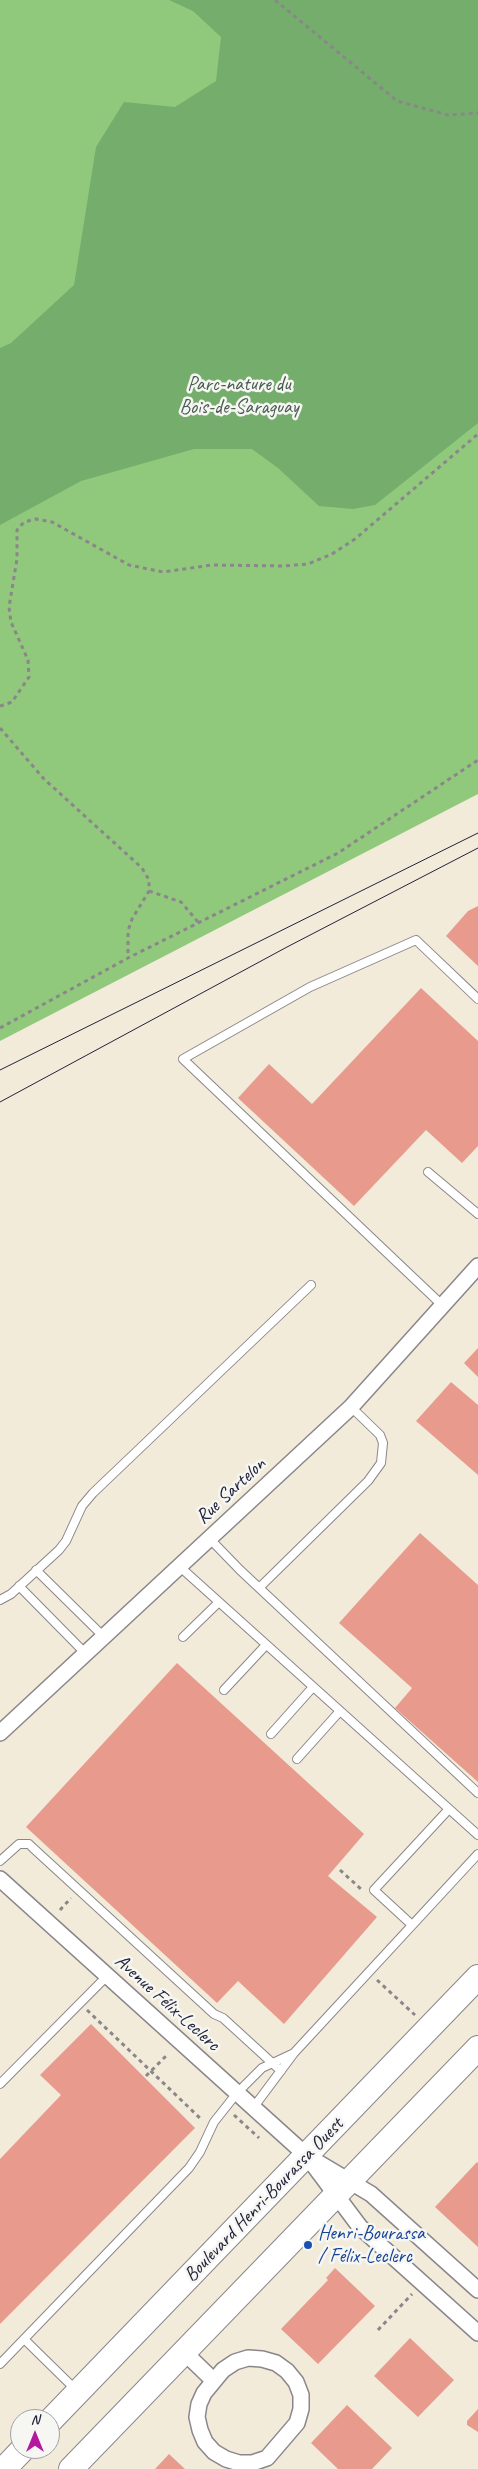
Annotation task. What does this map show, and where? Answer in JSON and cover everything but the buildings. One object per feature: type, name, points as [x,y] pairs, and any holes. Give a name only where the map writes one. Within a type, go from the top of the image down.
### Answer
[{"type":"main road","name":"Boulevard Henri-Bourassa Ouest","points":[[60,2411],[478,1977]]},
{"type":"main road","points":[[71,2469],[478,2048]]},
{"type":"main road","points":[[4,2469],[14,2459]]},
{"type":"street","name":"Rue Sartelon","points":[[0,1733],[351,1407],[478,1266]]},
{"type":"street","name":"Avenue Félix-Leclerc","points":[[0,1879],[343,2189],[360,2227],[478,2333]]},
{"type":"street","name":"Avenue Félix-Leclerc","points":[[343,2189],[371,2194],[478,2290]]},
{"type":"street","points":[[185,2353],[214,2381]]},
{"type":"street","points":[[255,2358],[276,2363],[287,2371],[296,2382],[301,2396],[301,2410],[297,2423],[267,2458],[252,2463],[232,2461],[214,2452],[205,2442],[198,2424],[199,2404],[214,2381],[223,2370],[235,2362],[255,2358]]},
{"type":"lane","points":[[442,1305],[183,1059],[310,987],[416,940],[478,999]]},
{"type":"lane","points":[[428,1172],[478,1214]]},
{"type":"lane","points":[[0,1600],[19,1586],[66,1541],[82,1506],[93,1493],[311,1285]]},
{"type":"lane","points":[[259,1588],[368,1481],[381,1463],[383,1443],[380,1436],[351,1407]]},
{"type":"lane","points":[[209,1538],[259,1588],[478,1793]]},
{"type":"lane","points":[[180,1566],[478,1835]]},
{"type":"lane","points":[[36,1570],[104,1637]]},
{"type":"lane","points":[[19,1586],[86,1654]]},
{"type":"lane","points":[[184,1637],[219,1602]]},
{"type":"lane","points":[[224,1690],[266,1645]]},
{"type":"lane","points":[[271,1734],[313,1687]]},
{"type":"lane","points":[[297,1759],[340,1711]]},
{"type":"lane","points":[[412,1925],[374,1890],[449,1809]]},
{"type":"lane","points":[[0,1861],[20,1844],[29,1844],[214,2014],[223,2018],[281,2072]]},
{"type":"lane","points":[[253,2108],[294,2053],[478,1854]]},
{"type":"lane","points":[[0,2084],[107,1976]]},
{"type":"lane","points":[[0,2364],[189,2168],[200,2152],[214,2122],[237,2093],[262,2068],[294,2053]]},
{"type":"lane","points":[[24,2339],[78,2392]]},
{"type":"path","points":[[275,0],[397,101],[448,115],[478,114]]},
{"type":"path","points":[[0,706],[12,702],[29,677],[28,660],[11,622],[9,607],[17,559],[17,530],[24,522],[36,518],[52,522],[128,565],[163,572],[212,565],[283,566],[308,564],[332,554],[355,539],[478,434]]},
{"type":"path","points":[[0,728],[44,779],[142,868],[149,880],[149,891],[132,919],[128,931],[128,958]]},
{"type":"path","points":[[0,1028],[128,958],[338,852],[478,760]]},
{"type":"path","points":[[149,891],[181,902],[198,922]]},
{"type":"path","points":[[340,1870],[369,1896]]},
{"type":"path","points":[[60,1910],[74,1894]]},
{"type":"path","points":[[375,1978],[419,2018]]},
{"type":"path","points":[[89,2011],[204,2121]]},
{"type":"path","points":[[146,2076],[168,2054]]},
{"type":"path","points":[[225,2107],[259,2138]]},
{"type":"path","points":[[378,2330],[422,2283]]},
{"type":"green space","name":"Parc-nature du Bois-de-Saraguay","points":[[0,0],[478,0],[478,794],[0,1041]]},
{"type":"green space","points":[[169,0],[478,0],[478,423],[375,505],[353,509],[319,506],[278,468],[252,449],[194,449],[81,481],[0,525],[0,348],[11,343],[74,285],[96,147],[124,102],[175,107],[216,81],[221,37],[193,11]]},
{"type":"tram line","points":[[0,1070],[478,833]]},
{"type":"tram line","points":[[0,1102],[287,947],[478,848]]},
{"type":"place","name":"Henri-Bourassa / Félix-Leclerc","points":[[308,2245]]}]
